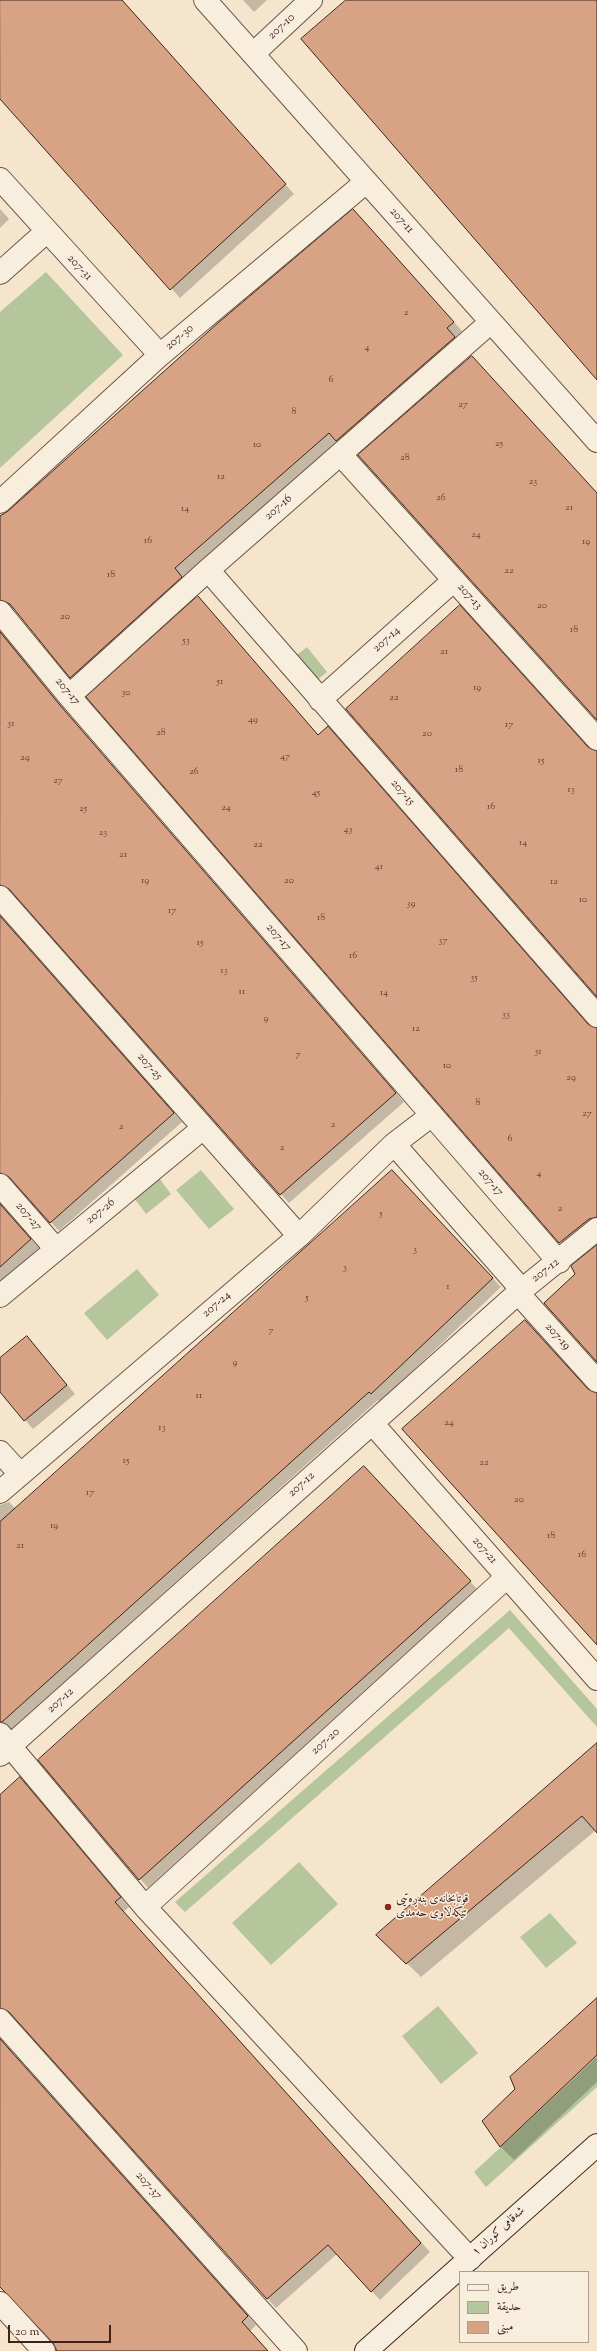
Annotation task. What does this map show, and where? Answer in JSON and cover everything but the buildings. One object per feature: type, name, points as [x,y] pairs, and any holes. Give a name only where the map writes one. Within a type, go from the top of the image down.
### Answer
[{"type":"street","name":"207-11","points":[[205,0],[597,441]]},
{"type":"street","name":"207-10","points":[[253,54],[311,0]]},
{"type":"street","name":"207-31","points":[[0,179],[46,232],[160,355]]},
{"type":"street","name":"207-30","points":[[0,502],[160,355],[366,182]]},
{"type":"street","points":[[0,273],[46,232]]},
{"type":"street","name":"207-16","points":[[69,696],[208,570],[491,322]]},
{"type":"street","name":"207-13","points":[[341,455],[597,739]]},
{"type":"street","name":"207-15","points":[[208,570],[597,1016]]},
{"type":"street","name":"207-14","points":[[320,700],[454,580]]},
{"type":"street","name":"207-17","points":[[0,612],[69,696],[559,1262]]},
{"type":"street","name":"207-25","points":[[0,897],[202,1129],[299,1236]]},
{"type":"street","name":"207-24","points":[[0,1492],[299,1236],[394,1144],[432,1116]]},
{"type":"street","name":"207-26","points":[[0,1296],[202,1129]]},
{"type":"street","points":[[394,1144],[520,1292]]},
{"type":"street","name":"207-27","points":[[0,1185],[56,1249]]},
{"type":"street","name":"207-12","points":[[4,1745],[520,1292],[559,1262],[597,1229]]},
{"type":"street","name":"207-19","points":[[520,1292],[597,1381]]},
{"type":"street","name":"207-21","points":[[372,1423],[597,1679]]},
{"type":"street","points":[[0,1452],[20,1474]]},
{"type":"street","name":"207-20","points":[[145,1908],[507,1577]]},
{"type":"street","points":[[4,1745],[145,1908],[470,2259]]},
{"type":"street","name":"207-37","points":[[0,2020],[296,2351]]},
{"type":"street","name":"شەقامی کوران ١","points":[[366,2351],[597,2145]]},
{"type":"street","points":[[0,2303],[44,2351]]},
{"type":"green space","points":[[46,272],[123,355],[0,468],[0,312]]},
{"type":"green space","points":[[307,647],[327,672],[310,686],[289,661]]},
{"type":"green space","points":[[201,1170],[234,1209],[209,1229],[176,1190]]},
{"type":"green space","points":[[156,1174],[171,1194],[146,1214],[131,1194]]},
{"type":"green space","points":[[137,1269],[159,1295],[107,1340],[84,1313]]},
{"type":"green space","points":[[510,1610],[597,1709],[597,1727],[509,1628],[185,1912],[175,1902]]},
{"type":"green space","points":[[299,1862],[338,1904],[271,1965],[232,1923]]},
{"type":"green space","points":[[550,1913],[577,1943],[546,1968],[520,1937]]},
{"type":"green space","points":[[438,2006],[478,2053],[441,2084],[402,2036]]},
{"type":"green space","points":[[597,2057],[597,2087],[486,2187],[474,2172]]},
{"type":"place","name":"قوتابخانەی بنەڕەتیی تێکەڵاوی حەمدی","points":[[388,1907]]}]
